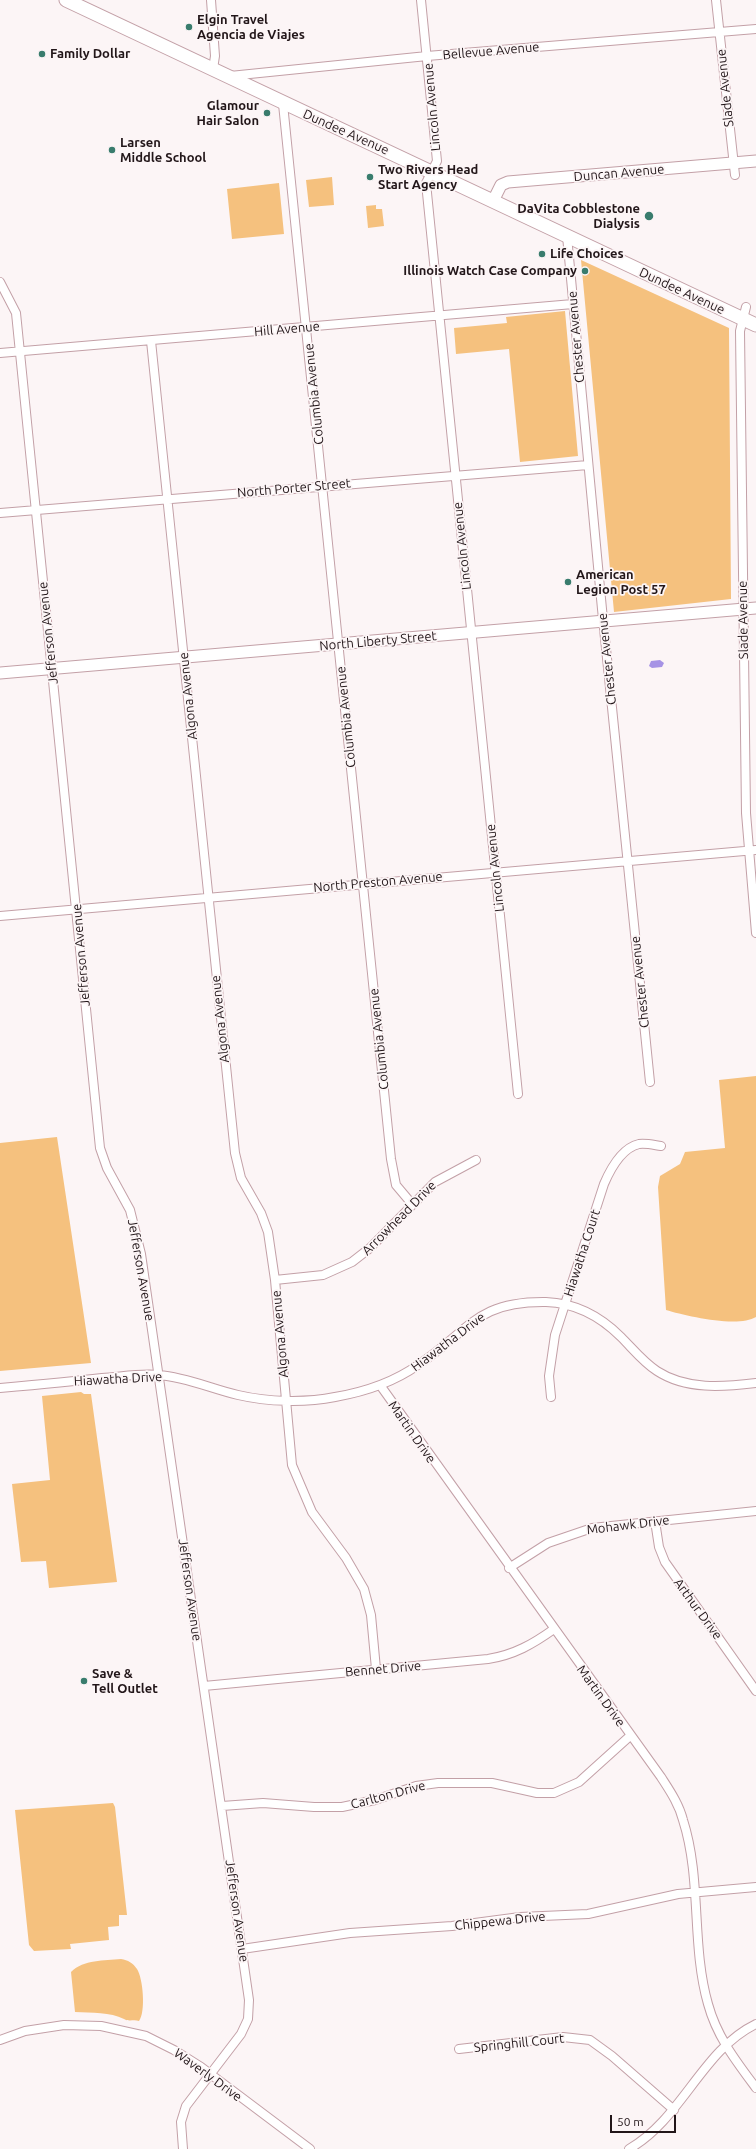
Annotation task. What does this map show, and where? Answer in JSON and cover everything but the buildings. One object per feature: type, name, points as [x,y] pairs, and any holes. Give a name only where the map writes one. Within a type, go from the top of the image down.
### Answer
[{"type":"main road","name":"Dundee Avenue","points":[[66,0],[80,4],[283,104],[431,171],[567,236],[745,313],[756,325]]},
{"type":"main road","name":"Duncan Avenue","points":[[493,201],[501,185],[508,182],[756,161]]},
{"type":"main road","name":"North Liberty Street","points":[[0,673],[756,608]]},
{"type":"street","points":[[211,0],[215,56],[213,69]]},
{"type":"street","name":"Lincoln Avenue","points":[[421,0],[437,161],[426,183],[440,315],[454,475],[518,1094]]},
{"type":"street","name":"Slade Avenue","points":[[716,0],[735,175]]},
{"type":"street","name":"Bellevue Avenue","points":[[227,76],[427,56],[756,29]]},
{"type":"street","name":"Columbia Avenue","points":[[283,104],[364,883],[391,1163],[396,1185],[412,1204]]},
{"type":"street","name":"Chester Avenue","points":[[567,236],[588,465],[650,1082]]},
{"type":"street","name":"Jefferson Avenue","points":[[0,282],[15,309],[20,352],[100,1148],[107,1168],[127,1204],[136,1231],[222,1806],[249,2000],[248,2019],[239,2037],[186,2106],[181,2128],[183,2149]]},
{"type":"street","name":"Hill Avenue","points":[[0,353],[573,304]]},
{"type":"street","name":"Slade Avenue","points":[[745,313],[740,331],[746,813],[752,851],[756,933]]},
{"type":"street","name":"Algona Avenue","points":[[151,341],[234,1153],[242,1178],[267,1228],[275,1280],[289,1444],[294,1472],[313,1515],[346,1558],[364,1590],[371,1615],[376,1669]]},
{"type":"street","name":"North Porter Street","points":[[0,513],[323,485],[588,465]]},
{"type":"street","name":"North Preston Avenue","points":[[0,916],[364,883],[752,851]]},
{"type":"street","name":"Hiawatha Court","points":[[551,1398],[549,1376],[552,1353],[603,1188],[611,1170],[622,1156],[635,1146],[647,1144],[661,1146]]},
{"type":"street","name":"Arrowhead Drive","points":[[275,1280],[323,1275],[347,1265],[370,1248],[412,1204],[439,1179],[476,1160]]},
{"type":"street","name":"Hiawatha Drive","points":[[0,1388],[158,1375],[260,1399],[286,1400],[333,1398],[380,1385],[422,1363],[470,1323],[492,1310],[507,1305],[529,1302],[566,1305],[583,1310],[604,1323],[620,1336],[647,1363],[657,1371],[670,1378],[690,1384],[707,1386],[756,1383]]},
{"type":"street","name":"Martin Drive","points":[[380,1385],[509,1568],[671,1792],[680,1812],[689,1844],[702,1981],[716,2027],[726,2047],[756,2088]]},
{"type":"street","name":"Mohawk Drive","points":[[509,1568],[543,1546],[568,1535],[596,1528],[756,1511]]},
{"type":"street","name":"Arthur Drive","points":[[655,1521],[659,1546],[665,1562],[756,1691]]},
{"type":"street","name":"Bennet Drive","points":[[204,1686],[498,1658],[532,1644],[554,1629]]},
{"type":"street","name":"Carlton Drive","points":[[222,1806],[263,1803],[314,1807],[342,1807],[375,1800],[416,1786],[438,1783],[487,1783],[537,1793],[554,1793],[579,1782],[630,1736]]},
{"type":"street","name":"Chippewa Drive","points":[[242,1949],[350,1933],[452,1926],[520,1917],[588,1914],[694,1893],[756,1887]]},
{"type":"street","points":[[629,2149],[659,2126],[674,2110],[702,2073],[726,2047],[756,2024]]},
{"type":"street","name":"Waverly Drive","points":[[0,2040],[25,2032],[60,2026],[106,2027],[131,2032],[159,2042],[211,2074],[239,2097],[310,2149]]},
{"type":"street","name":"Springhill Court","points":[[459,2049],[563,2037],[590,2040],[612,2056],[674,2110]]},
{"type":"shaded area","points":[[332,177],[334,205],[309,207],[306,180]]},
{"type":"shaded area","points":[[279,183],[284,234],[232,239],[227,189]]},
{"type":"shaded area","points":[[376,205],[376,209],[382,209],[384,226],[368,228],[366,206]]},
{"type":"shaded area","points":[[581,260],[729,328],[731,599],[614,612]]},
{"type":"shaded area","points":[[565,311],[578,456],[520,462],[509,349],[456,354],[454,328],[507,323],[506,317]]},
{"type":"shaded area","points":[[660,660],[664,663],[662,667],[652,668],[649,666],[651,661]]},
{"type":"shaded area","points":[[756,1076],[756,1317],[748,1320],[737,1321],[712,1320],[666,1310],[658,1187],[660,1176],[680,1164],[685,1152],[725,1148],[719,1080]]},
{"type":"shaded area","points":[[57,1137],[91,1363],[0,1371],[0,1143]]},
{"type":"shaded area","points":[[81,1392],[84,1394],[91,1394],[117,1582],[49,1588],[46,1561],[21,1562],[12,1484],[50,1480],[42,1396]]},
{"type":"shaded area","points":[[113,1803],[115,1807],[127,1915],[119,1915],[119,1926],[108,1927],[109,1940],[70,1944],[71,1949],[34,1951],[29,1945],[15,1810]]},
{"type":"shaded area","points":[[121,1959],[132,1963],[139,1973],[143,2003],[139,2021],[128,2020],[107,2014],[75,2012],[71,1972],[88,1963]]},
{"type":"place","name":"Elgin Travel Agencia de Viajes","points":[[189,27]]},
{"type":"place","name":"Family Dollar","points":[[42,54]]},
{"type":"place","name":"Glamour Hair Salon","points":[[267,113]]},
{"type":"place","name":"Larsen Middle School","points":[[112,150]]},
{"type":"place","name":"Two Rivers Head Start Agency","points":[[370,177]]},
{"type":"place","name":"DaVita Cobblestone Dialysis","points":[[649,216]]},
{"type":"place","name":"Life Choices","points":[[542,254]]},
{"type":"place","name":"Illinois Watch Case Company","points":[[585,271]]},
{"type":"place","name":"American Legion Post 57","points":[[568,582]]},
{"type":"place","name":"Save & Tell Outlet","points":[[84,1681]]}]
